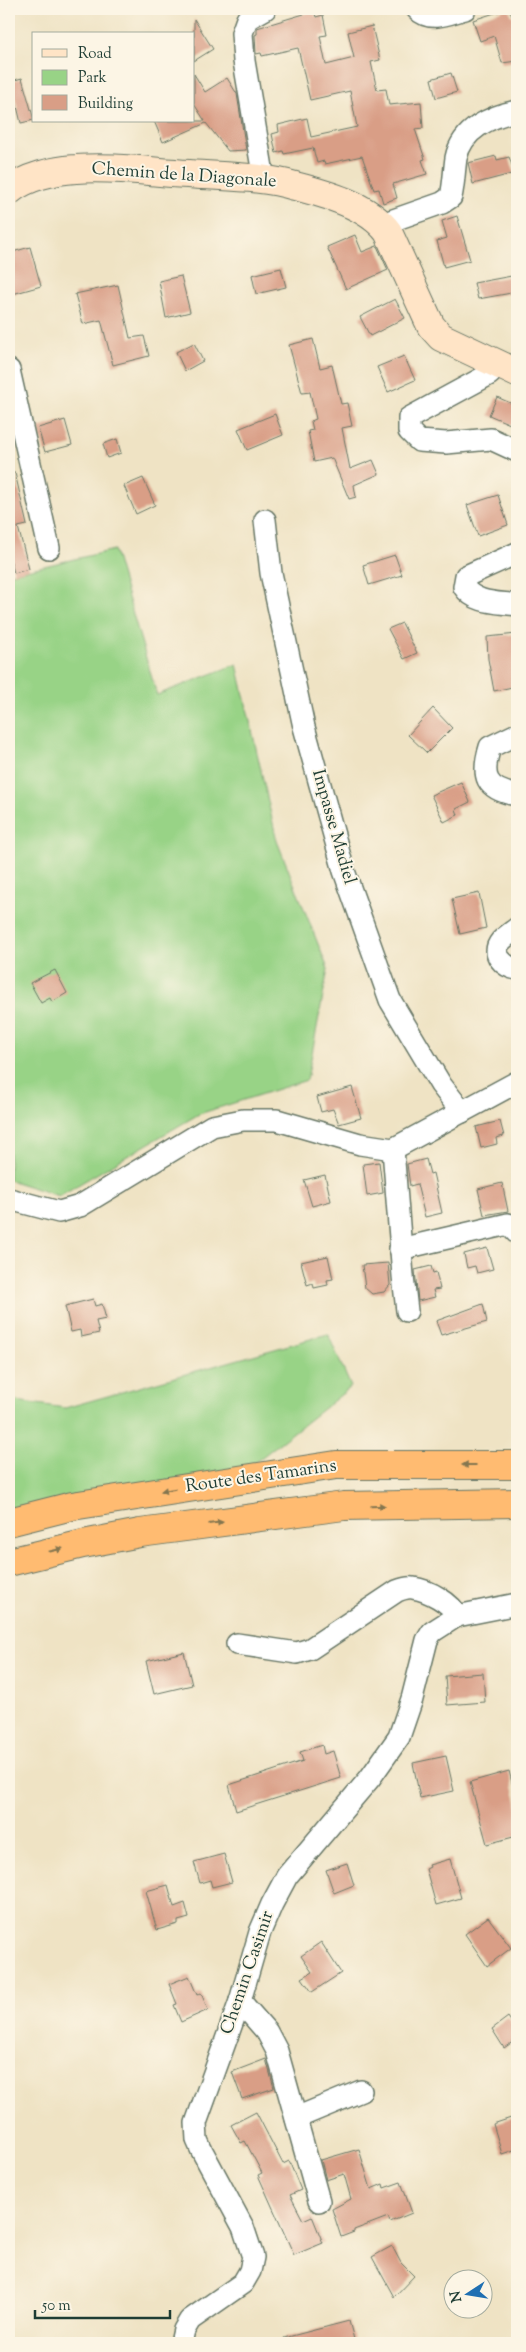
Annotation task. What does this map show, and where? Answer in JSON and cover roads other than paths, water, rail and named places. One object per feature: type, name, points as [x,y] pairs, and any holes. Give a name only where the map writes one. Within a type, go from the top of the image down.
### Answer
[{"type":"highway","name":"Route des Tamarins","points":[[9,1522],[72,1506],[336,1465],[517,1464]]},
{"type":"highway","points":[[9,1562],[83,1544],[140,1533],[344,1506],[517,1503]]},
{"type":"main road","name":"Chemin de la Diagonale","points":[[9,191],[39,176],[76,169],[116,169],[264,180],[293,185],[325,195],[374,216],[382,224],[388,232],[431,326],[442,338],[506,369]]},
{"type":"street","points":[[264,9],[247,19],[242,33],[244,61],[264,180]]},
{"type":"street","points":[[417,9],[419,12],[436,17],[465,9]]},
{"type":"street","points":[[382,224],[442,203],[451,198],[457,157],[464,138],[478,125],[500,114],[517,111]]},
{"type":"street","points":[[506,369],[490,374],[409,418],[408,431],[419,441],[491,439],[517,451]]},
{"type":"street","points":[[9,370],[49,548]]},
{"type":"street","name":"Impasse Madiel","points":[[265,520],[271,573],[304,727],[344,871],[390,1000],[441,1085],[462,1112]]},
{"type":"street","points":[[517,553],[466,576],[464,587],[470,596],[484,601],[517,605]]},
{"type":"street","points":[[517,734],[490,747],[485,763],[487,780],[500,792],[517,795]]},
{"type":"street","points":[[517,928],[501,941],[498,949],[499,957],[503,964],[517,969]]},
{"type":"street","points":[[9,1199],[60,1212],[80,1206],[177,1145],[212,1126],[243,1120],[277,1120],[360,1144],[393,1149],[517,1082]]},
{"type":"street","points":[[393,1149],[400,1249],[408,1311]]},
{"type":"street","points":[[400,1249],[508,1224],[517,1233]]},
{"type":"street","points":[[237,1644],[298,1652],[310,1649],[397,1591],[407,1588],[414,1588],[446,1603],[455,1611],[457,1616]]},
{"type":"street","name":"Chemin Casimir","points":[[181,2343],[184,2330],[190,2320],[243,2283],[250,2271],[253,2257],[243,2227],[201,2149],[196,2132],[199,2114],[240,2001],[260,1932],[287,1876],[370,1778],[400,1737],[427,1640],[432,1632],[457,1616],[517,1604]]},
{"type":"street","points":[[240,2001],[267,2032],[277,2051],[319,2200]]},
{"type":"street","points":[[296,2118],[361,2091]]}]
